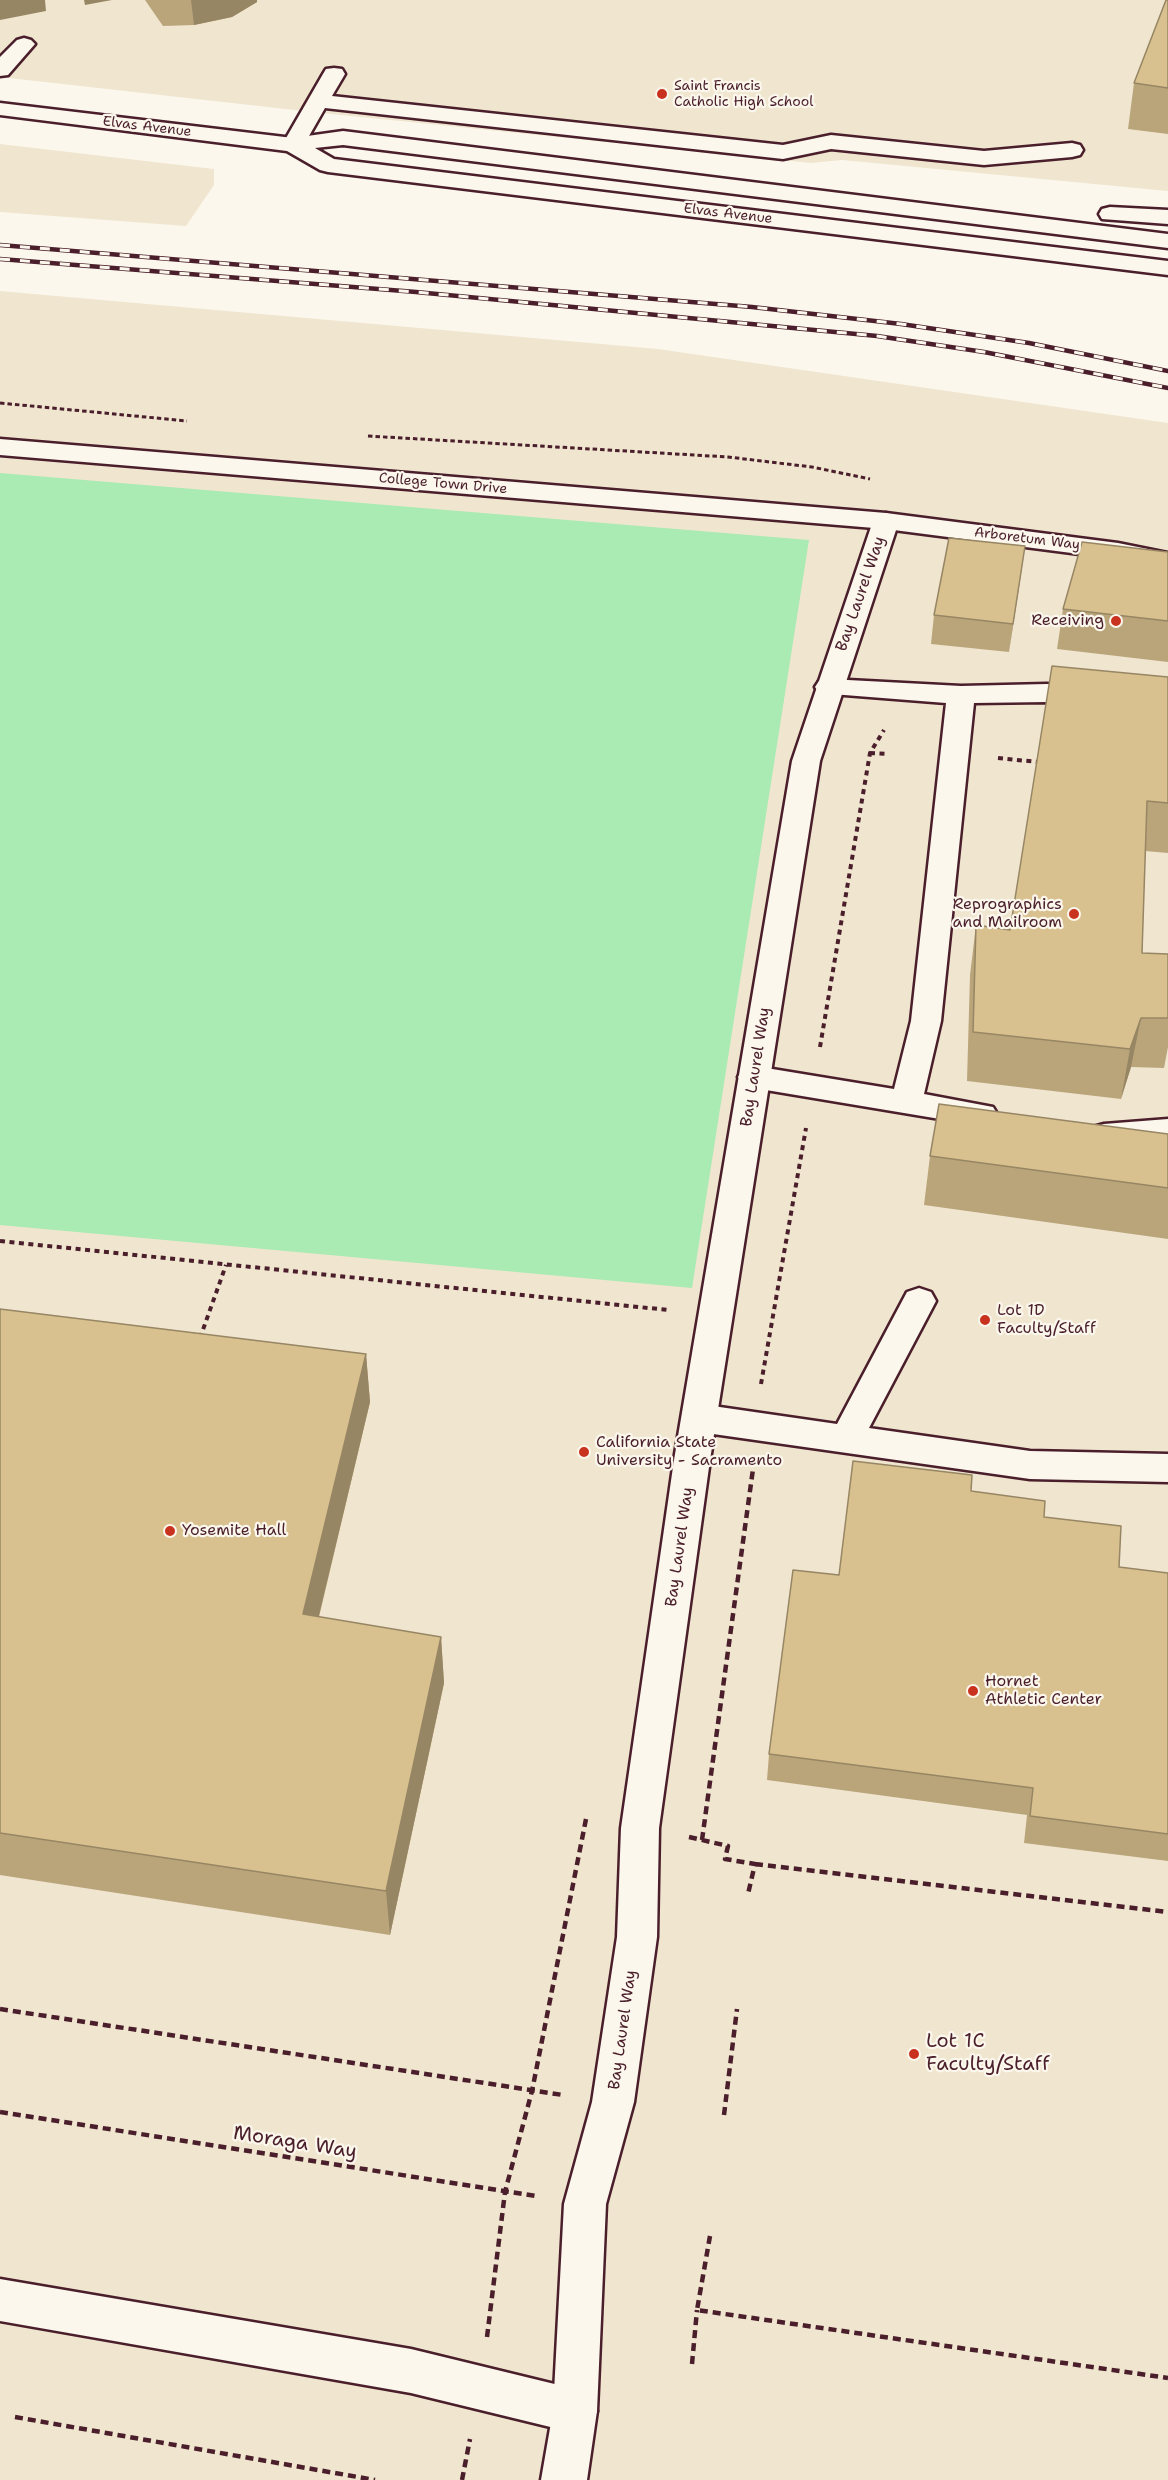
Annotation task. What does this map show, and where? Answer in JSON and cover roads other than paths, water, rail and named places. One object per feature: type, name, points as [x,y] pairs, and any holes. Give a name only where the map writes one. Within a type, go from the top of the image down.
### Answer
[{"type":"street","points":[[0,70],[24,44]]},
{"type":"street","points":[[293,145],[334,74]]},
{"type":"street","points":[[319,101],[783,152],[831,142],[984,158],[1072,150]]},
{"type":"street","name":"Elvas Avenue","points":[[0,109],[293,145],[343,138],[1168,241]]},
{"type":"street","name":"Elvas Avenue","points":[[293,145],[328,165],[1168,268]]},
{"type":"street","points":[[877,205],[1168,217]]},
{"type":"street","name":"College Town Drive","points":[[0,447],[886,521]]},
{"type":"street","name":"Arboretum Way","points":[[886,521],[1118,551],[1168,561]]},
{"type":"street","name":"Bay Laurel Way","points":[[564,2480],[574,2411],[585,2204],[613,2102],[637,1937],[640,1828],[699,1418],[754,1077],[806,761],[886,521]]},
{"type":"street","points":[[829,687],[961,695],[1047,693],[1168,703]]},
{"type":"street","points":[[906,1102],[926,1021],[961,695]]},
{"type":"street","points":[[754,1077],[1014,1120]]},
{"type":"street","points":[[1081,1131],[1103,1135],[1168,1130]]},
{"type":"street","points":[[846,1439],[919,1302]]},
{"type":"street","points":[[699,1418],[1030,1465],[1168,1468]]},
{"type":"street","points":[[0,2300],[411,2371],[574,2411]]},
{"type":"railway","points":[[0,245],[752,307],[901,324],[1029,343],[1168,371]]},
{"type":"railway","points":[[0,259],[416,292],[877,336],[984,352],[1168,388]]},
{"type":"place","name":"Saint Francis Catholic High School","points":[[662,94]]},
{"type":"place","name":"Receiving","points":[[1116,621]]},
{"type":"place","name":"Reprographics and Mailroom","points":[[1074,914]]},
{"type":"place","name":"Lot 1D Faculty/Staff","points":[[985,1320]]},
{"type":"place","name":"California State University - Sacramento","points":[[584,1452]]},
{"type":"place","name":"Yosemite Hall","points":[[170,1531]]},
{"type":"place","name":"Hornet Athletic Center","points":[[973,1691]]},
{"type":"place","name":"Lot 1C Faculty/Staff","points":[[914,2054]]}]
